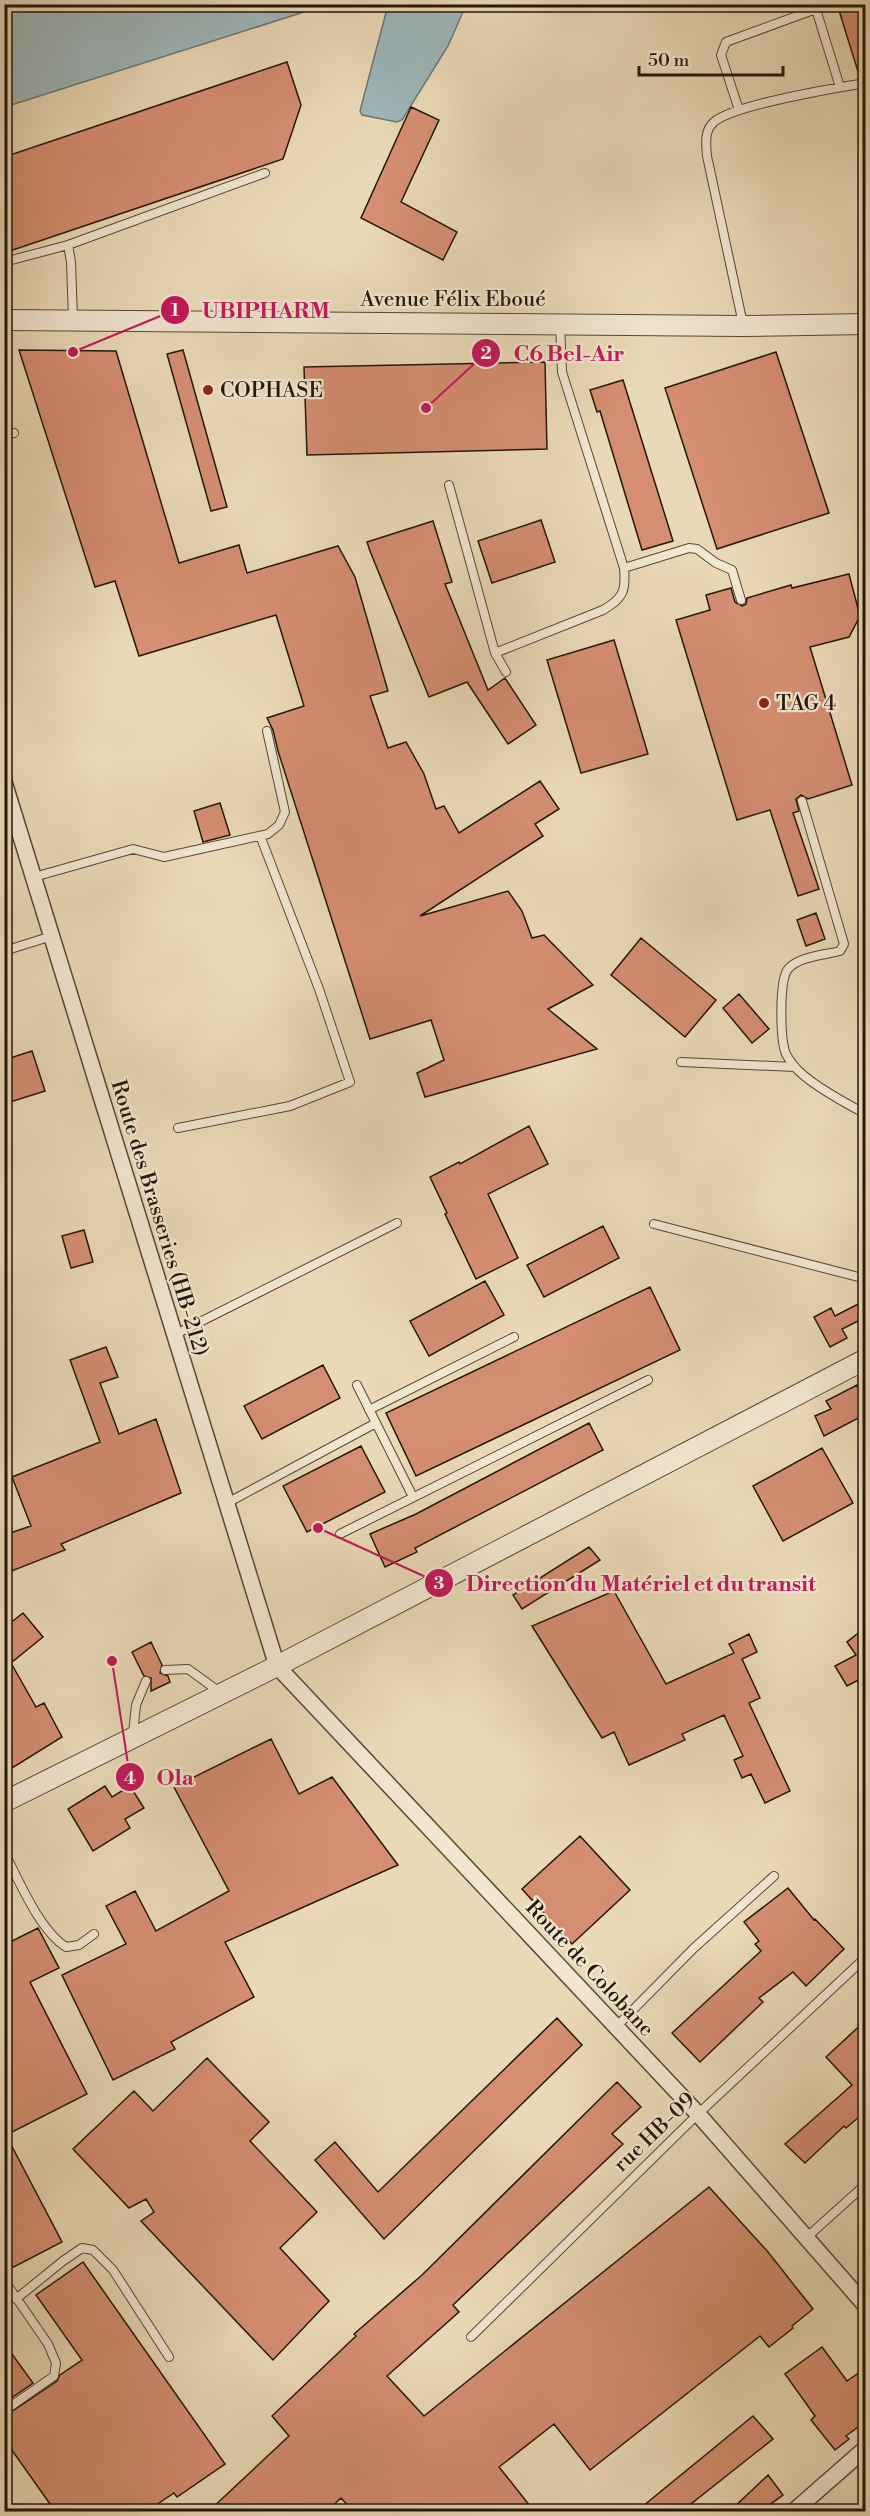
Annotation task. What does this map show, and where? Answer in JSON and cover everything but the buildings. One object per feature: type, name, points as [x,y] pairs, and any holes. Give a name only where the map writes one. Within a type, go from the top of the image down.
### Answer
[{"type":"street","name":"Avenue Félix Eboué","points":[[4,320],[743,326],[866,324]]},
{"type":"street","name":"Route des Brasseries (HB-212)","points":[[4,782],[276,1666]]},
{"type":"street","points":[[4,1802],[222,1694],[866,1359]]},
{"type":"street","name":"Route de Colobane","points":[[276,1666],[698,2114],[866,2306]]},
{"type":"street","points":[[793,2511],[866,2448]]},
{"type":"lane","points":[[739,110],[721,55],[726,42],[815,7],[840,87]]},
{"type":"lane","points":[[743,326],[707,156],[706,138],[713,122],[739,110],[866,83]]},
{"type":"lane","points":[[4,262],[68,245],[265,173]]},
{"type":"lane","points":[[68,245],[71,262],[73,320]]},
{"type":"lane","points":[[495,653],[610,606],[624,592],[626,585],[624,568],[562,372],[560,324]]},
{"type":"lane","points":[[4,436],[14,433]]},
{"type":"lane","points":[[449,485],[495,653],[506,672]]},
{"type":"lane","points":[[624,568],[681,549],[697,549],[716,563],[732,570],[741,600]]},
{"type":"lane","points":[[34,877],[133,849],[164,857],[261,838],[279,825],[285,812],[267,731]]},
{"type":"lane","points":[[802,801],[844,944],[840,951],[798,962],[789,968],[783,978],[783,1040],[786,1053],[795,1067],[830,1094],[866,1114]]},
{"type":"lane","points":[[178,1128],[290,1106],[350,1082],[319,989],[261,838]]},
{"type":"lane","points":[[4,951],[52,936]]},
{"type":"lane","points":[[681,1062],[795,1067]]},
{"type":"lane","points":[[174,1335],[397,1223]]},
{"type":"lane","points":[[654,1224],[866,1279]]},
{"type":"lane","points":[[369,1410],[514,1337]]},
{"type":"lane","points":[[340,1534],[648,1380]]},
{"type":"lane","points":[[357,1385],[413,1497]]},
{"type":"lane","points":[[225,1504],[376,1423]]},
{"type":"lane","points":[[165,1670],[188,1669],[222,1694]]},
{"type":"lane","points":[[132,1739],[136,1705],[146,1681]]},
{"type":"lane","points":[[4,1851],[56,1940],[66,1947],[79,1945],[94,1934]]},
{"type":"lane","points":[[616,2027],[694,1948],[774,1876]]},
{"type":"lane","name":"rue HB-09","points":[[471,2337],[698,2114],[866,1957]]},
{"type":"lane","points":[[806,2238],[866,2184]]},
{"type":"lane","points":[[16,2299],[82,2248],[93,2250],[113,2270],[169,2357]]},
{"type":"lane","points":[[4,2280],[48,2344],[56,2363],[54,2376],[4,2411]]},
{"type":"water","points":[[5,4],[326,4],[326,5],[5,107]]},
{"type":"water","points":[[388,5],[466,5],[448,46],[402,120],[397,122],[362,115],[360,111]]},
{"type":"place","name":"UBIPHARM","points":[[73,352]]},
{"type":"place","name":"COPHASE","points":[[208,390]]},
{"type":"place","name":"C6 Bel-Air","points":[[426,408]]},
{"type":"place","name":"TAG 4","points":[[764,703]]},
{"type":"place","name":"Direction du Matériel et du transit","points":[[318,1528]]},
{"type":"place","name":"Ola","points":[[112,1661]]}]
